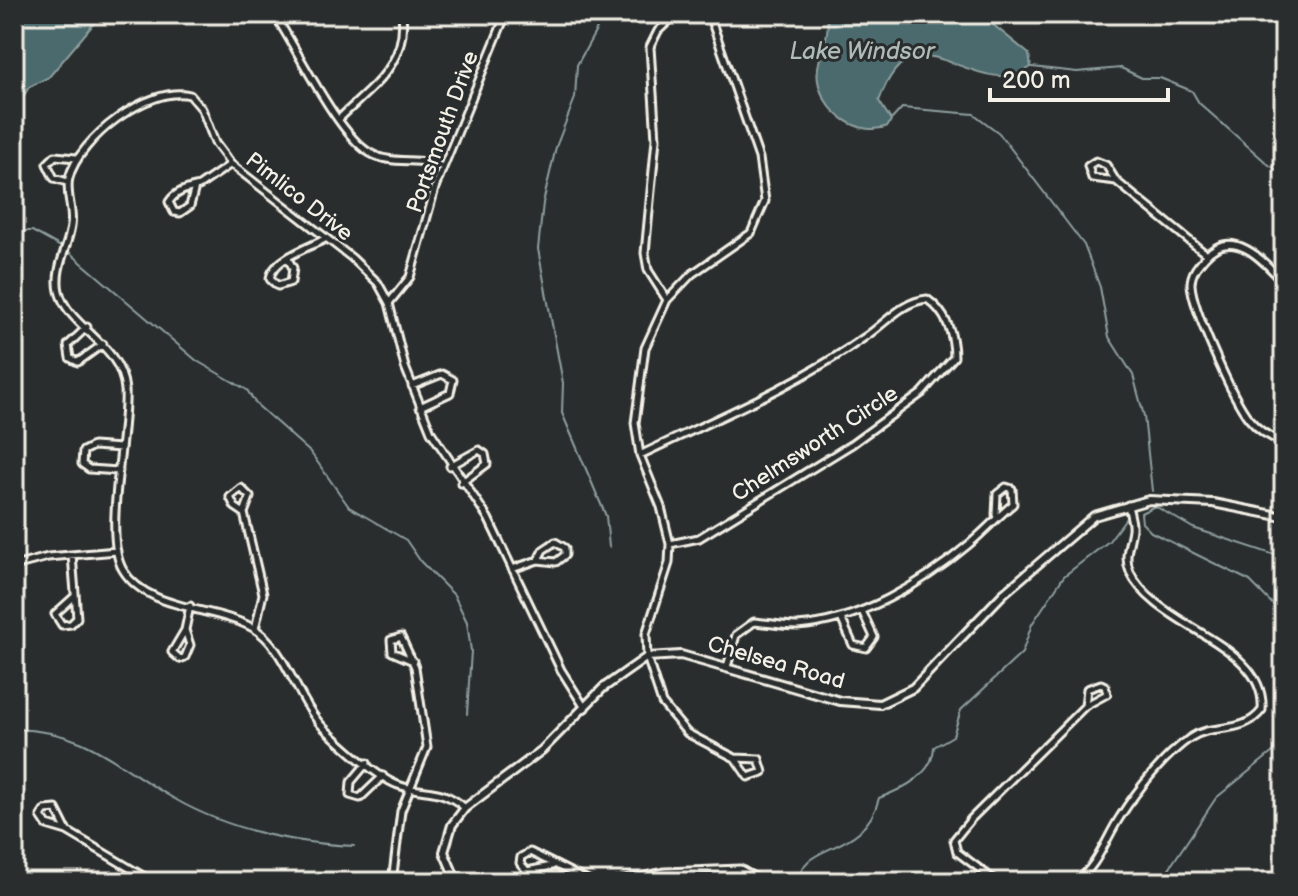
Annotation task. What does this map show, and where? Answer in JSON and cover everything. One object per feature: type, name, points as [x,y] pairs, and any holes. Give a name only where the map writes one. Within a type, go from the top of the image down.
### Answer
[{"type":"street","points":[[274,14],[339,119],[370,154],[394,160],[432,162],[443,167]]},
{"type":"street","points":[[339,119],[388,74],[399,50],[402,14]]},
{"type":"street","name":"Portsmouth Drive","points":[[389,303],[410,277],[443,167],[506,14]]},
{"type":"street","points":[[667,300],[648,270],[645,253],[656,139],[649,60],[653,39],[676,14]]},
{"type":"street","points":[[709,14],[759,158],[765,201],[751,233],[692,274],[667,300],[652,327],[640,371],[635,423],[640,455],[661,507],[670,544],[669,563],[646,634],[647,657],[662,703],[672,719],[687,733],[735,758],[759,759],[763,772],[748,777],[735,758]]},
{"type":"street","name":"Pimlico Drive","points":[[117,551],[123,376],[103,344],[68,308],[58,288],[72,224],[67,182],[76,158],[124,114],[147,102],[182,93],[197,101],[215,143],[231,164],[378,283],[389,303],[420,407],[450,466],[488,518],[561,670],[586,709]]},
{"type":"street","points":[[67,182],[54,178],[47,164],[55,156],[76,158]]},
{"type":"street","points":[[1116,181],[1092,178],[1088,166],[1101,162],[1116,181],[1207,255]]},
{"type":"street","points":[[195,187],[190,206],[180,213],[174,212],[169,202],[173,195],[195,187],[231,164]]},
{"type":"street","points":[[288,259],[293,268],[291,282],[278,286],[270,279],[270,273],[288,259],[325,239]]},
{"type":"street","points":[[1284,283],[1246,247],[1225,245],[1207,255],[1192,276],[1196,308],[1247,417],[1262,432],[1284,442]]},
{"type":"street","name":"Chelmsworth Circle","points":[[640,455],[818,366],[865,337],[912,301],[927,299],[944,315],[954,342],[954,357],[922,393],[852,444],[699,538],[670,544]]},
{"type":"street","points":[[87,327],[66,349],[73,362],[103,344]]},
{"type":"street","points":[[412,386],[442,374],[453,380],[454,389],[450,393],[420,407]]},
{"type":"street","points":[[119,471],[89,469],[82,464],[82,458],[83,451],[93,446],[121,448]]},
{"type":"street","points":[[450,466],[469,453],[479,450],[485,454],[487,464],[461,483]]},
{"type":"street","points":[[727,667],[736,635],[754,622],[794,626],[862,611],[966,548],[996,515],[1013,504],[1012,489],[1006,487],[997,494],[996,515]]},
{"type":"street","points":[[244,513],[235,507],[230,497],[241,488],[250,497],[244,513],[263,594],[255,629]]},
{"type":"street","name":"Chelsea Road","points":[[647,657],[681,655],[840,701],[880,704],[913,688],[1003,594],[1094,516],[1149,500],[1201,502],[1284,517]]},
{"type":"street","points":[[1075,882],[1092,865],[1130,804],[1190,738],[1244,726],[1262,710],[1259,684],[1242,661],[1182,622],[1138,583],[1127,562],[1126,550],[1133,526],[1128,504]]},
{"type":"street","points":[[512,569],[538,560],[556,562],[565,555],[565,548],[555,542],[549,544],[538,560]]},
{"type":"street","points":[[14,566],[48,557],[117,551],[123,570],[138,587],[165,600],[222,614],[255,629],[276,650],[302,700],[322,726],[383,776],[412,789],[445,793],[465,808]]},
{"type":"street","points":[[72,555],[77,618],[71,624],[62,625],[55,614],[75,596]]},
{"type":"street","points":[[185,630],[190,645],[185,657],[180,659],[172,652],[185,630],[190,606]]},
{"type":"street","points":[[841,618],[853,645],[866,648],[874,637],[862,611]]},
{"type":"street","points":[[392,882],[401,811],[427,747],[413,661],[405,640],[395,637],[391,640],[392,652],[413,661]]},
{"type":"street","points":[[457,882],[444,852],[452,825],[465,808],[542,750],[586,709],[603,688],[647,657]]},
{"type":"street","points":[[997,882],[957,852],[954,840],[971,819],[1085,706],[1103,699],[1107,694],[1105,686],[1101,684],[1087,689],[1085,706]]},
{"type":"street","points":[[367,763],[351,782],[350,795],[360,798],[366,795],[383,776]]},
{"type":"street","points":[[67,831],[56,809],[50,808],[41,816],[47,825],[67,831],[153,882]]},
{"type":"street","points":[[552,866],[527,871],[520,863],[521,857],[530,852],[552,866],[590,882]]},
{"type":"street","points":[[616,882],[665,872],[740,869],[763,882]]},
{"type":"water","points":[[14,14],[102,14],[49,77],[29,87],[14,112]]},
{"type":"water","name":"Lake Windsor","points":[[826,14],[980,14],[1029,54],[1031,67],[1009,76],[988,75],[928,56],[910,59],[893,72],[879,101],[891,120],[888,126],[877,129],[854,125],[844,120],[827,103],[818,81],[828,23]]},
{"type":"waterway","points":[[605,14],[577,65],[575,98],[556,147],[543,203],[538,249],[563,383],[562,413],[606,516],[609,547]]},
{"type":"waterway","points":[[1032,67],[1077,72],[1121,68],[1142,78],[1160,78],[1192,91],[1199,103],[1269,165],[1284,174]]},
{"type":"waterway","points":[[892,119],[902,108],[974,114],[999,133],[1084,245],[1100,287],[1109,337],[1133,375],[1144,416],[1152,491]]},
{"type":"waterway","points":[[14,231],[32,231],[61,247]]},
{"type":"waterway","points":[[69,252],[197,361],[247,390],[256,404],[311,453],[349,507],[406,540],[421,562],[454,595],[467,622],[471,651],[467,714]]},
{"type":"waterway","points":[[1284,558],[1193,528],[1155,506],[1141,513],[1142,523],[1151,532],[1250,581],[1284,616]]},
{"type":"waterway","points":[[799,882],[802,869],[810,860],[860,831],[871,817],[879,798],[907,785],[922,773],[928,766],[934,747],[953,736],[961,710],[1022,653],[1032,624],[1064,576],[1109,541],[1126,518]]},
{"type":"waterway","points":[[14,729],[40,731],[81,742],[173,798],[216,819],[284,838],[354,846]]},
{"type":"waterway","points":[[1160,882],[1216,798],[1284,743]]}]
